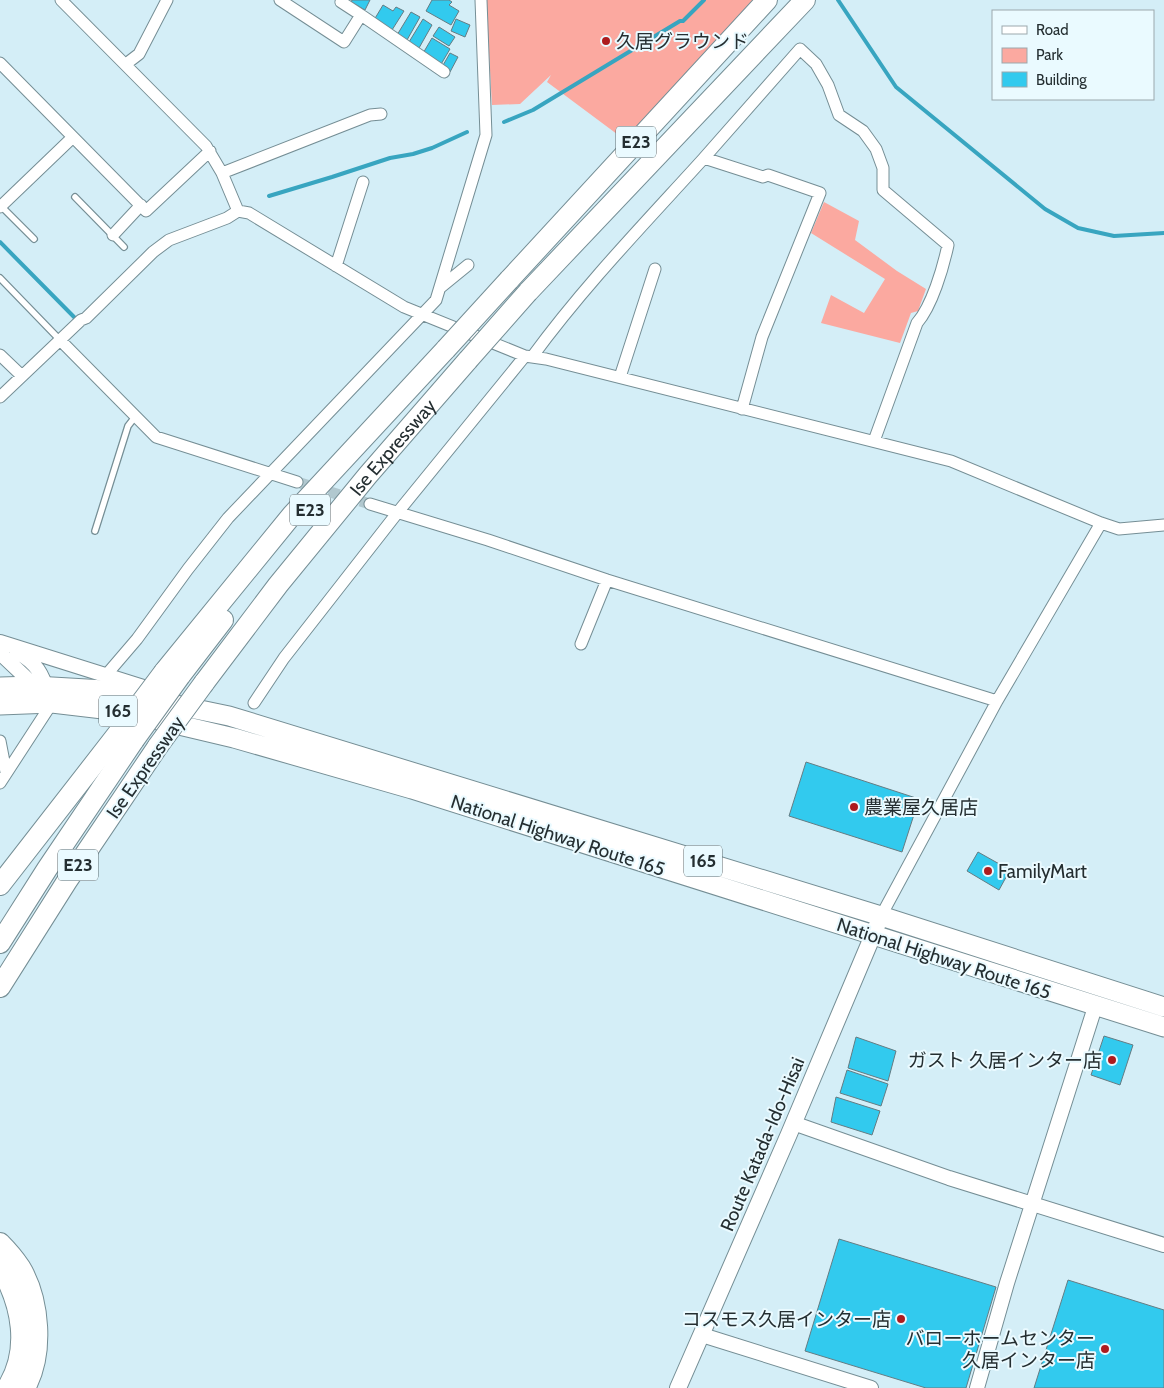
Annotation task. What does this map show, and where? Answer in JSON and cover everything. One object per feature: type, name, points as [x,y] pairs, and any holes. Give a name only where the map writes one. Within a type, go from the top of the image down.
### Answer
[{"type":"highway","name":"Ise Expressway","points":[[0,987],[37,927],[158,746],[278,585],[368,475],[528,292],[805,0]]},
{"type":"highway","name":"Ise Expressway","points":[[0,943],[47,870],[127,736],[172,674],[260,571],[344,467],[446,349],[765,2]]},
{"type":"highway","name":"National Highway Route 165","points":[[0,687],[44,692],[234,738],[412,789],[1164,1027]]},
{"type":"highway","name":"National Highway Route 165","points":[[0,705],[44,692],[104,690],[229,716],[882,916],[1164,1007]]},
{"type":"highway","points":[[0,885],[127,736]]},
{"type":"highway","points":[[0,1002],[37,927]]},
{"type":"highway","points":[[0,1243],[20,1267],[32,1296],[35,1310],[38,1339],[36,1353],[25,1388]]},
{"type":"highway","points":[[0,1268],[14,1294],[18,1306],[22,1333],[21,1349],[16,1370],[7,1388]]},
{"type":"main road","name":"Route Katada-Ido-Hisai","points":[[678,1388],[882,916]]},
{"type":"street","points":[[60,0],[206,146],[222,173],[238,212]]},
{"type":"street","points":[[126,64],[139,54],[167,0]]},
{"type":"street","points":[[280,0],[344,42],[361,15]]},
{"type":"street","points":[[107,674],[137,639],[188,568],[228,518],[436,300],[486,135],[481,0]]},
{"type":"street","points":[[339,1],[444,72]]},
{"type":"street","points":[[254,703],[284,658],[398,512],[620,249],[800,50],[816,64],[828,85],[839,115],[863,132],[876,149],[883,168],[883,190],[948,245],[944,263],[924,314],[917,323],[874,441]]},
{"type":"street","points":[[0,63],[146,211],[210,151]]},
{"type":"street","points":[[222,173],[370,115],[381,114]]},
{"type":"street","points":[[0,206],[73,137]]},
{"type":"street","points":[[704,158],[763,177],[768,175],[820,193],[762,337],[742,408]]},
{"type":"street","points":[[336,266],[363,182]]},
{"type":"street","points":[[113,235],[141,205]]},
{"type":"street","points":[[0,397],[81,320],[86,318],[153,252],[169,240],[238,212],[249,214],[404,307],[529,357],[546,359],[620,377],[950,461],[1119,529],[1164,525]]},
{"type":"street","points":[[441,287],[468,265]]},
{"type":"street","points":[[620,377],[655,268]]},
{"type":"street","points":[[60,340],[156,437],[296,482]]},
{"type":"street","points":[[0,355],[22,376]]},
{"type":"street","points":[[370,504],[997,701]]},
{"type":"street","points":[[882,916],[997,701],[1101,523]]},
{"type":"street","points":[[581,644],[607,580]]},
{"type":"street","points":[[0,642],[107,674],[229,716]]},
{"type":"street","points":[[0,642],[29,659],[40,672],[44,692],[0,783]]},
{"type":"street","points":[[0,653],[44,692]]},
{"type":"street","points":[[0,740],[6,772]]},
{"type":"street","points":[[977,1388],[1007,1283],[1096,1006]]},
{"type":"street","points":[[794,1123],[950,1178],[1164,1245]]},
{"type":"street","points":[[702,1335],[871,1388]]},
{"type":"lane","points":[[75,197],[124,247]]},
{"type":"lane","points":[[0,206],[34,239]]},
{"type":"lane","points":[[0,278],[60,340]]},
{"type":"lane","points":[[95,531],[128,426],[135,417]]},
{"type":"green space","points":[[486,0],[761,0],[629,143],[547,82],[551,75],[520,104],[492,105]]},
{"type":"green space","points":[[824,202],[859,221],[855,240],[897,271],[926,289],[918,311],[911,313],[900,343],[821,323],[831,295],[864,313],[885,279],[811,233]]},
{"type":"building","points":[[352,0],[370,0],[365,10],[351,2]]},
{"type":"building","points":[[432,0],[449,0],[452,2],[449,5],[459,11],[451,25],[426,11]]},
{"type":"building","points":[[383,5],[393,11],[396,7],[404,11],[392,30],[374,20]]},
{"type":"building","points":[[411,12],[420,17],[407,40],[397,35]]},
{"type":"building","points":[[423,19],[432,25],[419,48],[409,42]]},
{"type":"building","points":[[456,19],[470,25],[465,37],[451,31]]},
{"type":"building","points":[[439,27],[455,37],[449,46],[433,36]]},
{"type":"building","points":[[432,38],[450,49],[440,66],[422,55]]},
{"type":"building","points":[[450,53],[458,57],[450,72],[442,67]]},
{"type":"building","name":"農業屋久居店","points":[[806,762],[919,799],[902,852],[789,816]]},
{"type":"building","name":"FamilyMart","points":[[978,852],[1010,870],[999,890],[967,871]]},
{"type":"building","name":"ガスト 久居インター店","points":[[1104,1036],[1133,1045],[1120,1085],[1091,1075]]},
{"type":"building","points":[[856,1037],[896,1051],[888,1081],[848,1068]]},
{"type":"building","points":[[847,1070],[888,1084],[881,1106],[840,1093]]},
{"type":"building","points":[[836,1097],[880,1111],[872,1135],[831,1122]]},
{"type":"building","name":"コスモス久居インター店","points":[[839,1239],[996,1287],[966,1388],[926,1388],[805,1351]]},
{"type":"building","name":"バローホームセンター 久居インター店","points":[[1068,1280],[1164,1310],[1164,1388],[1034,1388]]},
{"type":"waterway","points":[[504,122],[533,110],[680,21],[683,21],[704,0]]},
{"type":"waterway","points":[[838,0],[896,87],[1045,209],[1078,228],[1114,236],[1164,233]]},
{"type":"waterway","points":[[269,196],[390,158],[432,148],[467,132]]},
{"type":"waterway","points":[[0,242],[76,319]]},
{"type":"tunnel","points":[[297,482],[370,504]]},
{"type":"place","name":"久居グラウンド","points":[[606,41]]},
{"type":"place","name":"農業屋久居店","points":[[854,807]]},
{"type":"place","name":"FamilyMart","points":[[988,871]]},
{"type":"place","name":"ガスト 久居インター店","points":[[1112,1060]]},
{"type":"place","name":"コスモス久居インター店","points":[[901,1319]]},
{"type":"place","name":"バローホームセンター 久居インター店","points":[[1105,1349]]}]
